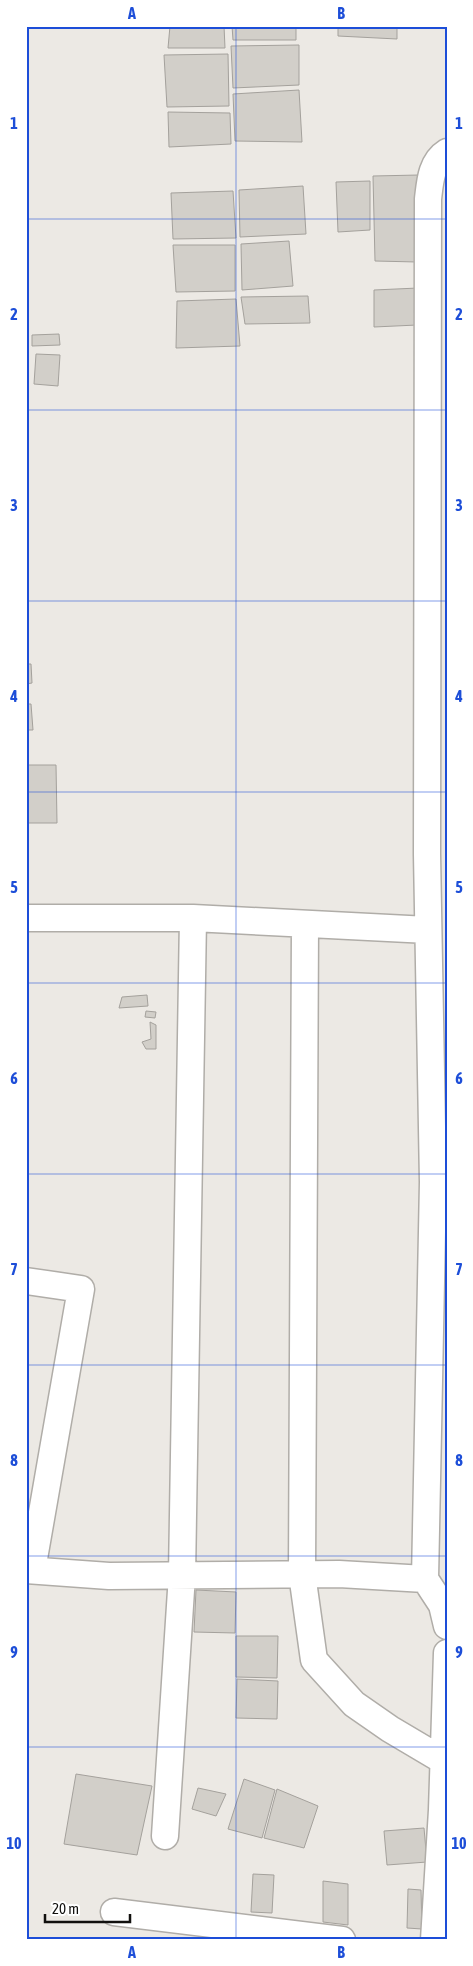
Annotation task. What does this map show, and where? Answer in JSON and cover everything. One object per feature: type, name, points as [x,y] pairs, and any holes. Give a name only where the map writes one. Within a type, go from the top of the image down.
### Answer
[{"type":"street","points":[[447,152],[439,157],[432,176],[428,199],[428,930],[440,1181],[425,1579],[442,1605],[447,1626]]},
{"type":"street","points":[[26,918],[193,918],[428,930]]},
{"type":"street","points":[[164,1836],[182,1575],[193,918]]},
{"type":"street","points":[[305,924],[302,1574],[314,1660],[354,1704],[390,1729],[444,1761]]},
{"type":"street","points":[[26,1281],[81,1289],[29,1570],[109,1576],[302,1574],[387,1575],[425,1579]]},
{"type":"street","points":[[434,1940],[444,1809],[447,1653]]},
{"type":"street","points":[[114,1912],[342,1940]]},
{"type":"building","points":[[170,26],[224,26],[225,48],[168,48]]},
{"type":"building","points":[[232,26],[296,26],[296,40],[233,40]]},
{"type":"building","points":[[338,26],[397,26],[397,39],[338,36]]},
{"type":"building","points":[[299,45],[299,85],[233,88],[231,46]]},
{"type":"building","points":[[228,54],[229,106],[167,107],[164,55]]},
{"type":"building","points":[[299,90],[302,142],[235,141],[233,94]]},
{"type":"building","points":[[168,112],[230,113],[231,144],[169,147]]},
{"type":"building","points":[[419,175],[417,262],[375,261],[373,176]]},
{"type":"building","points":[[370,181],[370,230],[338,232],[336,182]]},
{"type":"building","points":[[303,186],[306,234],[240,237],[239,190]]},
{"type":"building","points":[[233,191],[236,238],[173,239],[171,193]]},
{"type":"building","points":[[289,241],[293,286],[242,290],[241,244]]},
{"type":"building","points":[[173,245],[235,245],[235,291],[176,292]]},
{"type":"building","points":[[418,288],[417,325],[374,327],[374,290]]},
{"type":"building","points":[[308,296],[310,323],[245,324],[241,297]]},
{"type":"building","points":[[236,299],[240,346],[176,348],[177,301]]},
{"type":"building","points":[[59,334],[60,345],[32,346],[32,335]]},
{"type":"building","points":[[36,354],[60,355],[58,386],[34,384]]},
{"type":"building","points":[[26,664],[31,664],[32,683],[26,684]]},
{"type":"building","points":[[26,704],[31,704],[33,730],[26,730]]},
{"type":"building","points":[[26,765],[56,765],[57,823],[26,823]]},
{"type":"building","points":[[147,995],[148,1006],[119,1008],[122,997]]},
{"type":"building","points":[[146,1011],[156,1012],[155,1018],[145,1017]]},
{"type":"building","points":[[150,1022],[156,1025],[156,1049],[146,1049],[142,1042],[151,1039]]},
{"type":"building","points":[[196,1590],[236,1592],[235,1633],[194,1632]]},
{"type":"building","points":[[236,1636],[278,1636],[277,1678],[236,1677]]},
{"type":"building","points":[[237,1679],[278,1681],[277,1719],[236,1718]]},
{"type":"building","points":[[76,1774],[152,1786],[137,1855],[64,1844]]},
{"type":"building","points":[[244,1779],[275,1790],[262,1838],[228,1829]]},
{"type":"building","points":[[198,1788],[226,1794],[216,1816],[192,1809]]},
{"type":"building","points":[[277,1789],[318,1806],[304,1848],[264,1838]]},
{"type":"building","points":[[424,1828],[427,1862],[387,1865],[384,1831]]},
{"type":"building","points":[[253,1874],[274,1875],[272,1913],[251,1912]]},
{"type":"building","points":[[323,1881],[348,1884],[348,1925],[323,1922]]},
{"type":"building","points":[[408,1889],[421,1890],[422,1929],[407,1928]]}]
